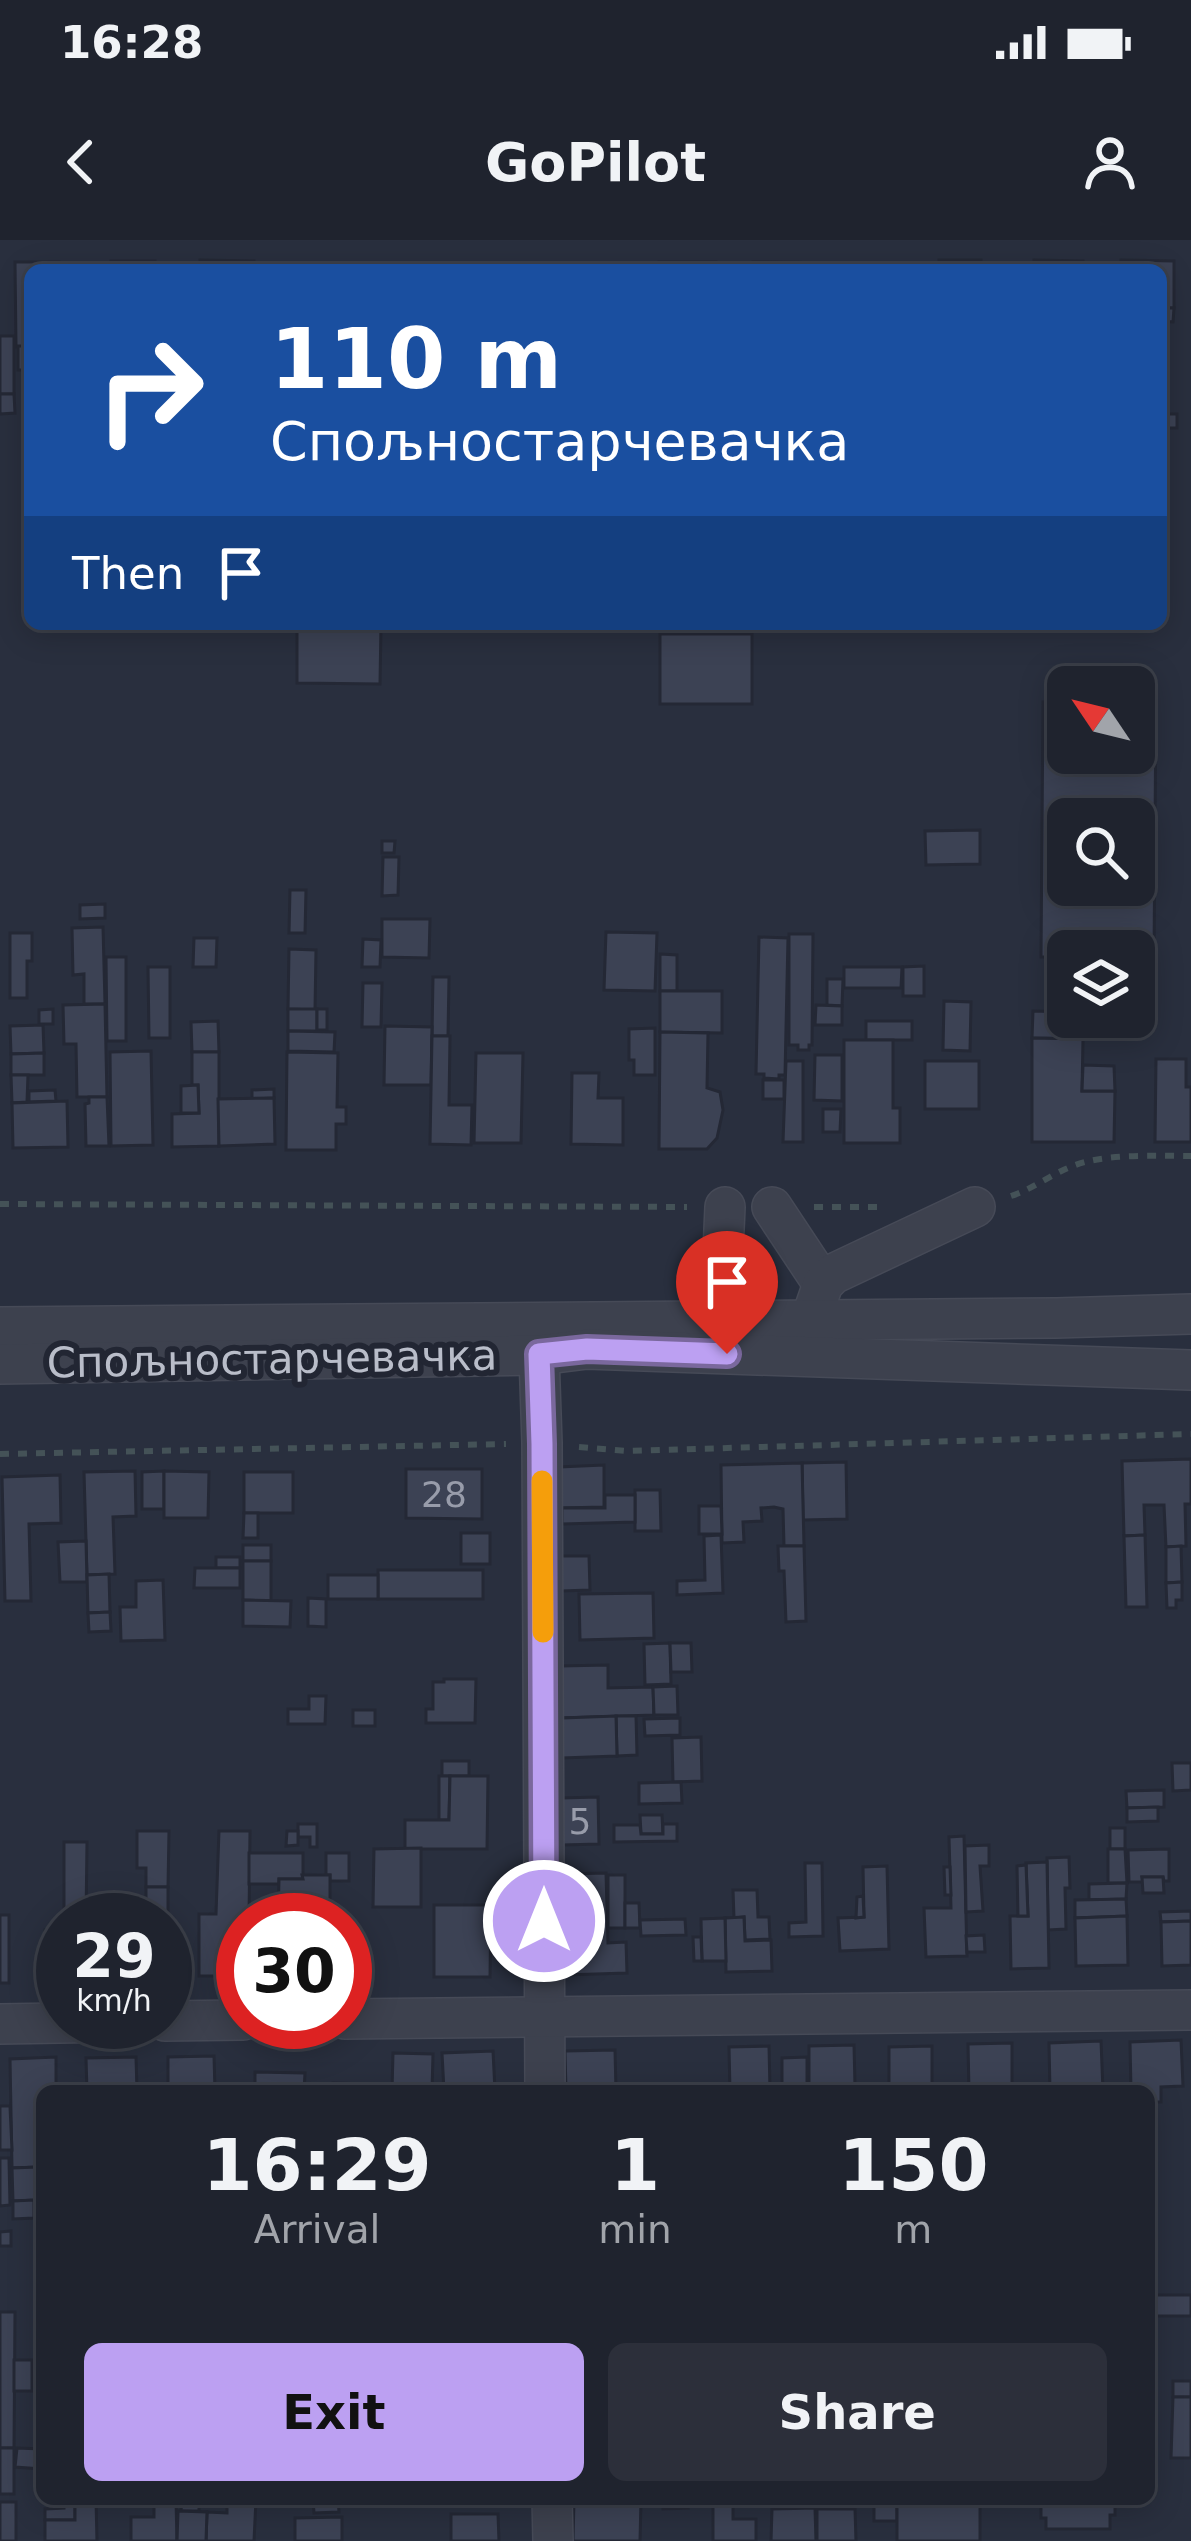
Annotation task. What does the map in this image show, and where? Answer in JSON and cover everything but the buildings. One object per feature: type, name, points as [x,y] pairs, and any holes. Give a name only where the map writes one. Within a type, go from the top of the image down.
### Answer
[{"type":"street","points":[[720,1320],[725,1207]]},
{"type":"street","points":[[772,1207],[817,1302]]},
{"type":"street","points":[[817,1302],[833,1274],[975,1207]]},
{"type":"street","name":"Спољностарчевачка","points":[[0,1328],[720,1320],[817,1302],[1191,1314]]},
{"type":"street","name":"Спољностарчевачка","points":[[0,1364],[539,1354],[587,1349],[1191,1370]]},
{"type":"street","points":[[539,1354],[545,2085]]},
{"type":"street","points":[[372,2019],[1191,2010]]},
{"type":"street","points":[[0,2024],[36,2023]]},
{"type":"street","points":[[552,2505],[553,2541]]},
{"type":"path","points":[[975,1207],[1034,1188],[1073,1165],[1191,1156]]},
{"type":"path","points":[[0,1204],[725,1207]]},
{"type":"path","points":[[772,1207],[885,1207]]},
{"type":"path","points":[[0,1454],[542,1444],[628,1451],[1191,1434]]},
{"type":"slow traffic","points":[[542,1481],[543,1632]]},
{"type":"route","points":[[544,1921],[539,1354],[587,1349],[727,1354]]}]
